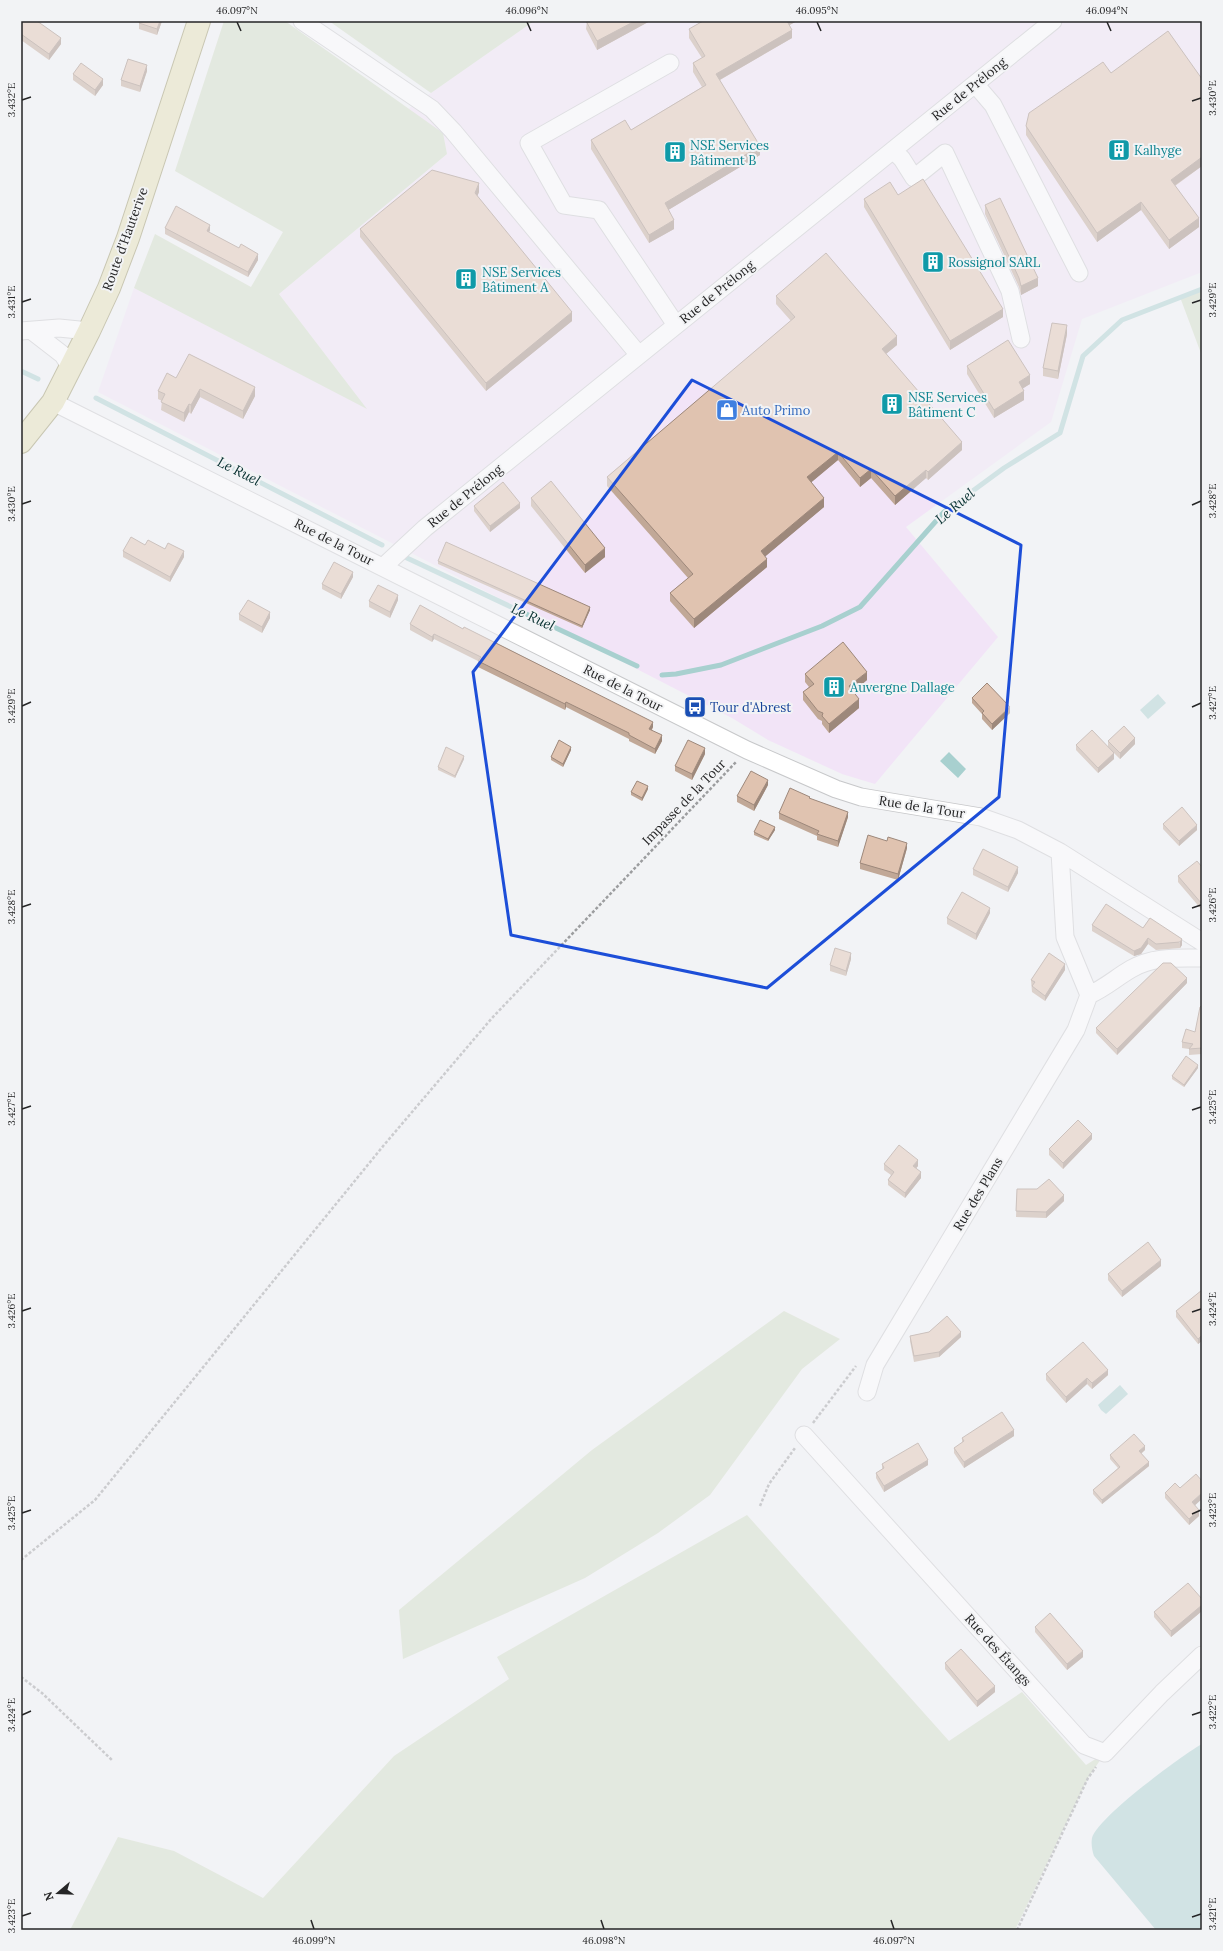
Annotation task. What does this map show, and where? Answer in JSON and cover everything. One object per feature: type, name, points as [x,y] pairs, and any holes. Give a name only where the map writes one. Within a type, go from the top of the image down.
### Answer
[{"type":"main road","name":"Route d'Hauterive","points":[[21,442],[53,402],[90,331],[128,238],[199,21]]},
{"type":"street","points":[[302,21],[432,109],[453,132],[639,355]]},
{"type":"street","name":"Rue de Prélong","points":[[383,567],[425,528],[1053,21]]},
{"type":"street","points":[[670,63],[529,143],[564,205],[600,210],[676,325]]},
{"type":"street","points":[[975,84],[993,105],[1079,273]]},
{"type":"street","points":[[893,150],[902,159],[914,178],[945,153],[1010,291],[1021,339]]},
{"type":"street","points":[[27,331],[59,328],[90,331]]},
{"type":"street","points":[[27,331],[63,355],[71,368]]},
{"type":"street","name":"Rue de la Tour","points":[[53,402],[747,750],[836,788],[861,797],[981,817],[1018,830],[1060,852],[1202,942]]},
{"type":"street","points":[[1060,852],[1065,938],[1089,995],[1104,988],[1132,968],[1160,959],[1202,958]]},
{"type":"street","name":"Rue des Plans","points":[[867,1392],[875,1365],[1076,1030],[1089,995]]},
{"type":"street","name":"Rue des Étangs","points":[[804,1435],[1084,1745],[1106,1753]]},
{"type":"street","points":[[1106,1753],[1157,1698],[1202,1655]]},
{"type":"path","name":"Impasse de la Tour","points":[[21,1560],[95,1500],[384,1145],[492,1018],[747,750]]},
{"type":"path","points":[[760,1506],[769,1484],[857,1365]]},
{"type":"path","points":[[21,1677],[42,1693],[113,1761]]},
{"type":"path","points":[[1017,1930],[1088,1778],[1106,1753]]},
{"type":"highlighted area","points":[[692,380],[1021,545],[999,797],[767,988],[511,935],[473,672]]},
{"type":"shaded area","points":[[534,21],[1202,21],[1202,272],[1082,319],[1051,422],[906,527],[998,637],[875,784],[842,774],[768,740],[732,718],[98,392],[134,288],[366,408],[279,294],[447,154],[443,133],[408,109]]},
{"type":"green space","points":[[224,21],[285,21],[443,133],[447,154],[279,294],[367,409],[134,288],[155,234],[251,287],[283,232],[175,171]]},
{"type":"green space","points":[[329,21],[534,21],[431,93]]},
{"type":"green space","points":[[1202,289],[1202,356],[1180,297]]},
{"type":"green space","points":[[784,1311],[840,1339],[802,1369],[710,1495],[658,1533],[585,1578],[403,1659],[399,1610],[592,1450]]},
{"type":"green space","points":[[747,1515],[949,1741],[1022,1692],[1086,1765],[1105,1753],[1088,1778],[1015,1930],[70,1930],[118,1837],[174,1851],[263,1898],[394,1756],[509,1679],[497,1657]]},
{"type":"water","points":[[1158,694],[1166,703],[1148,719],[1140,710]]},
{"type":"water","points":[[949,752],[966,769],[958,778],[940,761]]},
{"type":"water","points":[[1120,1385],[1128,1394],[1106,1414],[1098,1405]]},
{"type":"water","points":[[1202,1744],[1202,1930],[1156,1930],[1094,1856],[1092,1838],[1098,1828],[1124,1802],[1160,1773]]},
{"type":"building","points":[[21,21],[37,21],[61,38],[49,54],[21,34]]},
{"type":"building","points":[[140,21],[160,21],[157,29],[139,23]]},
{"type":"building","points":[[586,21],[635,21],[597,41]]},
{"type":"building","name":"NSE Services Bâtiment B","points":[[703,21],[787,21],[792,30],[716,74],[760,146],[665,203],[674,220],[649,235],[591,140],[625,120],[631,130],[706,85],[693,63],[705,56],[689,29]]},
{"type":"building","name":"Kalhyge","points":[[1168,31],[1202,79],[1202,157],[1171,180],[1199,218],[1169,240],[1141,202],[1097,233],[1026,126],[1029,113],[1103,62],[1111,73]]},
{"type":"building","points":[[128,59],[147,65],[140,86],[121,80]]},
{"type":"building","points":[[81,63],[103,79],[95,90],[73,74]]},
{"type":"building","name":"NSE Services Bâtiment A","points":[[432,170],[479,183],[475,193],[572,312],[486,383],[360,229]]},
{"type":"building","name":"Rossignol SARL","points":[[923,179],[1003,309],[950,341],[864,199],[890,182],[898,195]]},
{"type":"building","points":[[1000,198],[1038,278],[1021,286],[1019,278],[985,205]]},
{"type":"building","points":[[176,206],[210,225],[207,231],[239,248],[241,244],[258,254],[248,272],[165,228]]},
{"type":"building","points":[[826,253],[897,336],[882,349],[962,442],[928,472],[926,470],[895,496],[871,469],[860,478],[838,452],[807,477],[824,498],[761,551],[767,559],[694,619],[670,593],[693,574],[607,477],[795,317],[776,296]]},
{"type":"building","points":[[1052,323],[1067,325],[1058,371],[1043,368]]},
{"type":"building","points":[[1008,340],[1030,375],[1019,382],[1024,391],[994,410],[967,366]]},
{"type":"building","points":[[189,354],[255,387],[243,411],[200,389],[191,405],[189,404],[184,413],[161,402],[165,394],[158,391],[167,373],[176,378]]},
{"type":"building","points":[[551,481],[605,548],[585,565],[531,498]]},
{"type":"building","points":[[503,482],[520,503],[490,526],[474,506]]},
{"type":"building","points":[[131,537],[145,545],[148,540],[165,549],[168,543],[184,551],[170,577],[123,551]]},
{"type":"building","points":[[446,542],[590,607],[582,626],[438,561]]},
{"type":"building","points":[[334,562],[353,572],[341,594],[322,584]]},
{"type":"building","points":[[378,585],[398,595],[390,612],[369,601]]},
{"type":"building","points":[[248,600],[270,612],[262,627],[239,614]]},
{"type":"building","points":[[420,605],[463,629],[464,627],[653,722],[649,729],[662,735],[655,749],[629,735],[629,733],[566,702],[565,704],[478,661],[481,657],[434,634],[432,637],[410,624]]},
{"type":"building","name":"Auvergne Dallage","points":[[843,642],[867,672],[849,686],[859,699],[829,724],[822,716],[823,713],[818,711],[803,692],[814,684],[805,674]]},
{"type":"building","points":[[987,683],[1010,707],[992,724],[982,713],[984,711],[972,698]]},
{"type":"building","points":[[1124,726],[1135,738],[1120,753],[1108,741]]},
{"type":"building","points":[[1092,730],[1114,753],[1098,768],[1076,745]]},
{"type":"building","points":[[559,740],[571,747],[563,764],[551,757]]},
{"type":"building","points":[[688,740],[705,748],[692,774],[675,766]]},
{"type":"building","points":[[446,747],[464,756],[455,776],[438,767]]},
{"type":"building","points":[[751,771],[768,780],[754,805],[737,796]]},
{"type":"building","points":[[637,781],[648,786],[642,798],[631,792]]},
{"type":"building","points":[[790,788],[810,797],[809,798],[848,812],[838,841],[817,834],[819,831],[779,813]]},
{"type":"building","points":[[1182,807],[1197,825],[1179,841],[1163,824]]},
{"type":"building","points":[[760,820],[775,827],[768,839],[754,832]]},
{"type":"building","points":[[868,835],[887,841],[888,837],[907,843],[898,874],[860,863]]},
{"type":"building","points":[[983,849],[1018,867],[1008,887],[973,869]]},
{"type":"building","points":[[1197,861],[1202,867],[1202,904],[1178,876]]},
{"type":"building","points":[[962,892],[990,908],[976,934],[947,918]]},
{"type":"building","points":[[1106,904],[1143,928],[1150,918],[1182,939],[1180,942],[1156,944],[1148,938],[1141,948],[1134,951],[1092,925]]},
{"type":"building","points":[[835,948],[851,953],[846,971],[830,965]]},
{"type":"building","points":[[1049,953],[1065,964],[1045,996],[1032,986],[1035,982],[1031,980]]},
{"type":"building","points":[[1163,963],[1171,963],[1187,978],[1117,1049],[1096,1028]]},
{"type":"building","points":[[1202,1005],[1202,1048],[1189,1049],[1193,1044],[1182,1042],[1186,1029],[1195,1032],[1200,1007]]},
{"type":"building","points":[[1186,1056],[1198,1065],[1184,1085],[1172,1076]]},
{"type":"building","points":[[1078,1120],[1092,1134],[1063,1163],[1049,1149]]},
{"type":"building","points":[[899,1145],[918,1160],[913,1166],[921,1172],[905,1193],[888,1180],[894,1172],[884,1164]]},
{"type":"building","points":[[1049,1179],[1064,1195],[1046,1212],[1016,1211],[1017,1189],[1037,1189]]},
{"type":"building","points":[[1148,1242],[1161,1260],[1122,1291],[1108,1274]]},
{"type":"building","points":[[1202,1290],[1202,1335],[1198,1339],[1176,1311]]},
{"type":"building","points":[[947,1316],[961,1332],[939,1352],[914,1356],[910,1336],[929,1332]]},
{"type":"building","points":[[1083,1342],[1108,1370],[1092,1383],[1087,1378],[1066,1397],[1046,1374]]},
{"type":"building","points":[[1002,1412],[1014,1430],[964,1462],[954,1448],[964,1441],[962,1438]]},
{"type":"building","points":[[1134,1434],[1145,1446],[1139,1451],[1149,1462],[1102,1500],[1093,1490],[1120,1467],[1110,1455]]},
{"type":"building","points":[[918,1443],[928,1460],[884,1486],[876,1473],[884,1468],[882,1464]]},
{"type":"building","points":[[1196,1474],[1202,1481],[1202,1493],[1192,1502],[1199,1510],[1189,1519],[1165,1493],[1175,1483],[1180,1488]]},
{"type":"building","points":[[1188,1583],[1202,1599],[1202,1605],[1171,1631],[1154,1612]]},
{"type":"building","points":[[1050,1613],[1083,1651],[1067,1664],[1035,1627]]},
{"type":"building","points":[[961,1649],[995,1686],[977,1701],[945,1663]]},
{"type":"waterway","name":"Le Ruel","points":[[662,675],[676,674],[721,665],[822,626],[860,607],[944,512],[1004,468],[1060,433],[1083,356],[1122,320],[1202,289]]},
{"type":"waterway","name":"Le Ruel","points":[[21,371],[38,379]]},
{"type":"waterway","name":"Le Ruel","points":[[96,398],[382,545]]},
{"type":"waterway","name":"Le Ruel","points":[[407,558],[637,666]]},
{"type":"place","name":"Kalhyge","points":[[1119,150]]},
{"type":"place","name":"NSE Services Bâtiment B","points":[[675,152]]},
{"type":"place","name":"Rossignol SARL","points":[[933,262]]},
{"type":"place","name":"NSE Services Bâtiment A","points":[[466,279]]},
{"type":"place","name":"NSE Services Bâtiment C","points":[[892,404]]},
{"type":"place","name":"Auto Primo","points":[[727,410]]},
{"type":"place","name":"Auvergne Dallage","points":[[834,687]]},
{"type":"place","name":"Tour d'Abrest","points":[[695,707]]}]
